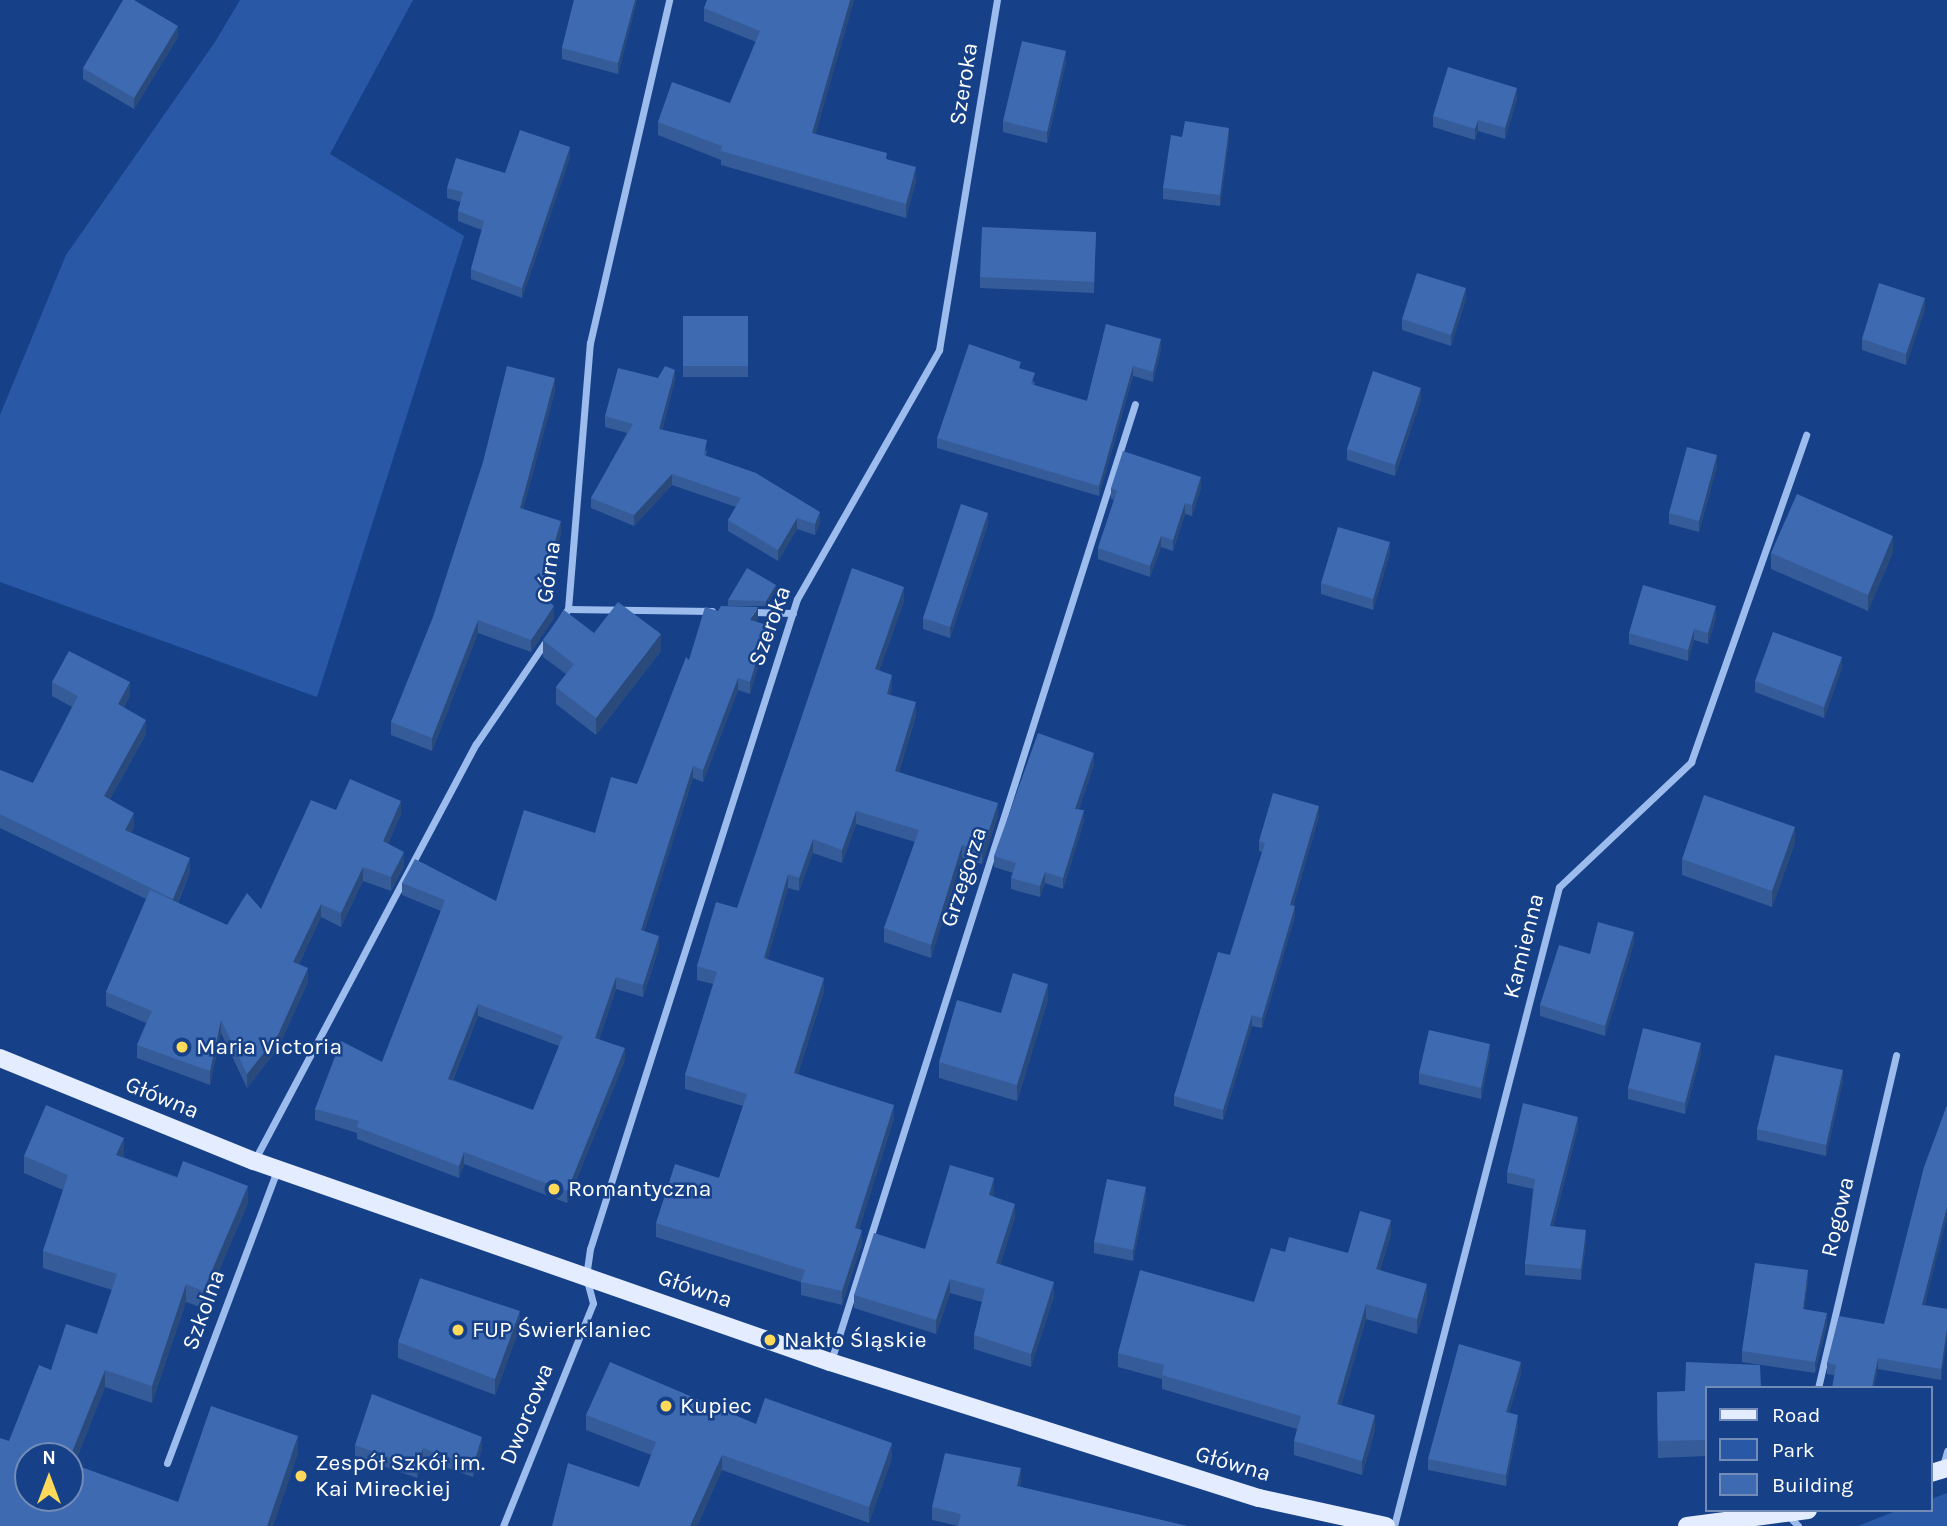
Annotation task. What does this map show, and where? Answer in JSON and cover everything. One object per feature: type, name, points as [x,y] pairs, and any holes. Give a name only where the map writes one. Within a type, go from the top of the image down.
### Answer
[{"type":"main road","name":"Główna","points":[[0,1058],[277,1170],[831,1362],[1325,1519],[1387,1526]]},
{"type":"main road","points":[[1687,1526],[1791,1517]]},
{"type":"street","name":"Górna","points":[[254,1161],[476,744],[568,609],[590,343],[669,0]]},
{"type":"street","name":"Szeroka","points":[[586,1277],[593,1239],[793,613],[939,350],[997,0]]},
{"type":"street","name":"Grzegorza","points":[[831,1362],[1135,404]]},
{"type":"street","name":"Kamienna","points":[[1394,1526],[1559,887],[1691,762],[1806,435]]},
{"type":"street","points":[[568,609],[727,612]]},
{"type":"street","points":[[740,612],[793,613]]},
{"type":"street","name":"Rogowa","points":[[1818,1386],[1896,1055]]},
{"type":"street","name":"Szkolna","points":[[167,1463],[277,1170]]},
{"type":"street","name":"Dworcowa","points":[[503,1526],[593,1303],[586,1277]]},
{"type":"street","points":[[1940,1470],[1947,1451]]},
{"type":"green space","points":[[240,0],[413,0],[330,154],[464,236],[317,697],[0,582],[0,415],[66,255],[215,42]]},
{"type":"green space","points":[[1947,1493],[1947,1526],[1858,1526],[1893,1512],[1933,1512],[1933,1498]]},
{"type":"building","points":[[123,0],[134,0],[178,26],[134,98],[83,68]]},
{"type":"building","points":[[574,0],[635,0],[618,63],[562,48]]},
{"type":"building","points":[[707,0],[850,0],[812,133],[887,153],[886,159],[916,167],[906,204],[721,151],[722,146],[658,122],[672,82],[730,103],[760,31],[704,8]]},
{"type":"building","points":[[1022,41],[1066,51],[1047,132],[1003,121]]},
{"type":"building","points":[[1448,67],[1517,88],[1505,128],[1478,120],[1475,129],[1433,116]]},
{"type":"building","points":[[1185,121],[1229,128],[1220,195],[1163,188],[1171,135],[1182,137]]},
{"type":"building","points":[[520,130],[570,147],[522,288],[471,269],[484,221],[458,211],[463,192],[447,188],[456,158],[505,173]]},
{"type":"building","points":[[982,227],[1096,232],[1094,282],[980,277]]},
{"type":"building","points":[[1417,273],[1466,288],[1451,335],[1402,319]]},
{"type":"building","points":[[1879,283],[1925,298],[1906,354],[1862,339]]},
{"type":"building","points":[[683,316],[748,316],[748,366],[683,366]]},
{"type":"building","points":[[1106,324],[1161,339],[1153,372],[1133,366],[1099,486],[937,438],[969,344],[1021,362],[1019,368],[1035,373],[1031,384],[1087,401]]},
{"type":"building","points":[[507,366],[555,378],[520,508],[561,521],[539,594],[554,606],[531,640],[478,620],[432,738],[391,722],[433,617],[483,462]]},
{"type":"building","points":[[665,366],[675,370],[659,429],[707,440],[704,455],[756,473],[820,512],[815,524],[797,518],[778,550],[728,520],[741,498],[672,474],[634,515],[591,498],[633,424],[605,416],[618,368],[658,378]]},
{"type":"building","points":[[1373,371],[1421,388],[1395,465],[1347,449]]},
{"type":"building","points":[[1687,447],[1717,455],[1699,521],[1669,513]]},
{"type":"building","points":[[1123,451],[1201,477],[1192,505],[1185,503],[1173,540],[1161,536],[1150,566],[1098,548],[1117,491],[1111,488]]},
{"type":"building","points":[[1797,494],[1893,536],[1868,595],[1771,553]]},
{"type":"building","points":[[961,504],[988,513],[950,627],[923,618]]},
{"type":"building","points":[[1338,527],[1390,542],[1373,599],[1321,583]]},
{"type":"building","points":[[747,568],[776,585],[766,601],[728,600]]},
{"type":"building","points":[[852,568],[904,587],[875,669],[892,675],[887,694],[916,702],[895,771],[998,803],[982,851],[962,845],[931,945],[884,928],[919,830],[856,811],[842,850],[813,839],[799,878],[788,874],[764,958],[824,978],[794,1073],[894,1105],[855,1228],[862,1230],[842,1291],[801,1282],[805,1270],[656,1223],[675,1164],[719,1178],[747,1094],[685,1075],[717,972],[697,966],[716,902],[737,908]]},
{"type":"building","points":[[1643,585],[1716,606],[1708,633],[1694,629],[1688,650],[1629,633]]},
{"type":"building","points":[[618,602],[661,634],[596,718],[556,687],[574,664],[543,640],[564,610],[594,633]]},
{"type":"building","points":[[721,606],[758,607],[750,620],[767,625],[750,682],[738,678],[703,770],[693,766],[641,930],[659,936],[643,985],[616,977],[595,1038],[625,1048],[567,1191],[464,1152],[459,1166],[357,1127],[359,1121],[315,1109],[341,1041],[382,1062],[445,900],[402,883],[415,859],[496,901],[524,810],[595,833],[611,777],[637,784],[686,657],[689,660],[705,607],[718,611]],"holes":[[[478,1004],[563,1036],[533,1110],[448,1079]]]},
{"type":"building","points":[[1773,632],[1842,657],[1824,707],[1755,681]]},
{"type":"building","points":[[69,651],[130,682],[118,704],[146,720],[104,796],[134,813],[125,830],[190,858],[173,899],[0,814],[0,770],[33,783],[78,696],[52,682]]},
{"type":"building","points":[[1038,733],[1094,753],[1075,809],[1084,810],[1063,878],[1045,872],[1040,886],[1011,878],[1016,863],[994,856]]},
{"type":"building","points":[[350,779],[401,801],[383,841],[404,852],[391,877],[363,867],[341,913],[321,904],[293,962],[308,968],[278,1035],[247,1074],[221,1020],[210,1071],[137,1045],[152,1011],[106,992],[150,890],[227,925],[247,893],[261,909],[311,800],[336,810]]},
{"type":"building","points":[[1273,793],[1319,806],[1290,905],[1295,906],[1262,1018],[1252,1015],[1223,1110],[1174,1096],[1218,952],[1230,955],[1265,843],[1259,841]]},
{"type":"building","points":[[1704,795],[1795,827],[1772,891],[1682,859]]},
{"type":"building","points":[[1598,922],[1634,932],[1605,1026],[1540,1005],[1559,945],[1590,954]]},
{"type":"building","points":[[1013,973],[1048,984],[1017,1085],[939,1062],[957,1000],[1001,1013]]},
{"type":"building","points":[[1643,1028],[1701,1043],[1685,1103],[1628,1088]]},
{"type":"building","points":[[1429,1030],[1490,1044],[1481,1088],[1419,1073]]},
{"type":"building","points":[[1775,1055],[1843,1070],[1826,1145],[1757,1129]]},
{"type":"building","points":[[1523,1103],[1578,1117],[1550,1226],[1586,1230],[1581,1269],[1525,1264],[1535,1179],[1507,1172]]},
{"type":"building","points":[[46,1105],[124,1138],[116,1155],[177,1178],[183,1161],[248,1186],[203,1291],[186,1284],[152,1386],[105,1370],[76,1442],[14,1442],[14,1512],[84,1512],[84,1468],[178,1502],[211,1406],[298,1436],[267,1526],[0,1526],[0,1438],[9,1441],[39,1365],[51,1370],[66,1324],[97,1334],[117,1274],[43,1251],[68,1175],[24,1156]]},
{"type":"building","points":[[1947,1105],[1947,1207],[1922,1305],[1947,1309],[1941,1369],[1878,1358],[1872,1386],[1832,1386],[1836,1365],[1827,1363],[1839,1316],[1884,1324],[1924,1167]]},
{"type":"building","points":[[950,1165],[994,1178],[989,1195],[1015,1204],[996,1263],[1054,1282],[1031,1354],[974,1335],[985,1289],[950,1279],[936,1320],[854,1295],[874,1233],[925,1249]]},
{"type":"building","points":[[1107,1179],[1146,1187],[1133,1250],[1094,1242]]},
{"type":"building","points":[[1360,1211],[1391,1220],[1376,1269],[1427,1284],[1417,1319],[1366,1304],[1337,1404],[1375,1415],[1362,1461],[1294,1441],[1301,1416],[1162,1375],[1164,1365],[1118,1353],[1140,1270],[1254,1302],[1271,1248],[1285,1252],[1289,1237],[1348,1253]]},
{"type":"building","points":[[1755,1263],[1808,1270],[1803,1309],[1827,1313],[1815,1362],[1742,1351]]},
{"type":"building","points":[[420,1278],[520,1311],[495,1379],[398,1342]]},
{"type":"building","points":[[1459,1344],[1521,1362],[1506,1412],[1518,1415],[1506,1475],[1428,1459]]},
{"type":"building","points":[[610,1362],[756,1424],[765,1398],[892,1443],[869,1507],[722,1455],[690,1526],[552,1526],[568,1463],[639,1487],[656,1442],[586,1415]]},
{"type":"building","points":[[1686,1362],[1760,1365],[1761,1386],[1706,1386],[1706,1440],[1658,1441],[1657,1392],[1685,1391]]},
{"type":"building","points":[[372,1394],[482,1437],[473,1466],[423,1448],[417,1467],[355,1445]]},
{"type":"building","points":[[945,1453],[1021,1468],[1017,1486],[1187,1526],[958,1526],[961,1514],[932,1507]]},
{"type":"place","name":"Maria Victoria","points":[[182,1047]]},
{"type":"place","name":"Romantyczna","points":[[554,1189]]},
{"type":"place","name":"FUP Świerklaniec","points":[[458,1330]]},
{"type":"place","name":"Nakło Śląskie","points":[[770,1340]]},
{"type":"place","name":"Kupiec","points":[[666,1406]]},
{"type":"place","name":"Zespół Szkół im. Kai Mireckiej","points":[[301,1476]]}]
